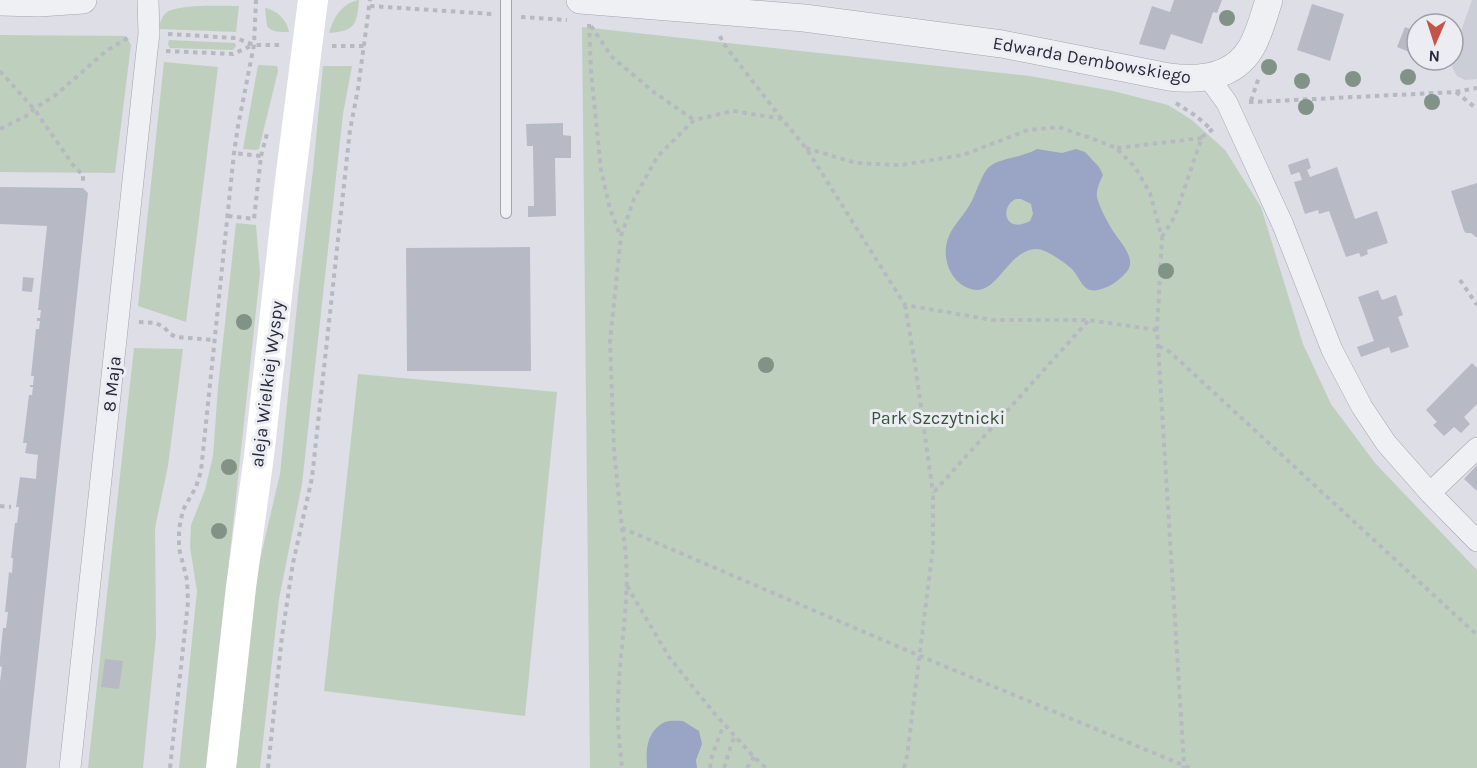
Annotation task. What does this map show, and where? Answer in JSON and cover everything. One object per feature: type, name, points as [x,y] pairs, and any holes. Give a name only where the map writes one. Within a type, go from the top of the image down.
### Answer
[{"type":"main road","name":"aleja Wielkiej Wyspy","points":[[221,768],[313,0]]},
{"type":"street","points":[[0,2],[46,3],[83,0]]},
{"type":"street","name":"8 Maja","points":[[70,768],[149,34],[148,0]]},
{"type":"street","points":[[1209,78],[1234,68],[1246,56],[1253,46],[1269,0]]},
{"type":"street","name":"Edwarda Dembowskiego","points":[[579,14],[804,18],[1002,44],[1169,77],[1209,78],[1227,103],[1283,225],[1332,350],[1362,407],[1386,443],[1477,541]]},
{"type":"street","points":[[1430,493],[1477,448]]},
{"type":"lane","points":[[506,0],[506,213]]},
{"type":"path","points":[[170,768],[188,602],[187,580],[179,548],[179,529],[183,510],[196,488],[201,471],[234,153],[254,45],[256,0]]},
{"type":"path","points":[[268,768],[282,636],[293,563],[312,478],[350,130],[370,0]]},
{"type":"path","points":[[370,6],[506,15],[579,14],[601,24]]},
{"type":"path","points":[[579,14],[612,57],[694,120]]},
{"type":"path","points":[[579,14],[591,71],[602,170],[610,209],[621,236]]},
{"type":"path","points":[[730,36],[719,35],[723,44],[806,148],[905,305],[933,493],[933,547],[904,768]]},
{"type":"path","points":[[0,129],[26,116],[72,83],[106,51],[147,39],[236,38],[254,45],[291,45]]},
{"type":"path","points":[[147,39],[233,54],[254,45]]},
{"type":"path","points":[[327,46],[364,46]]},
{"type":"path","points":[[0,71],[34,109],[76,169],[83,174],[83,181]]},
{"type":"path","points":[[1227,103],[1455,92],[1477,88]]},
{"type":"path","points":[[1455,92],[1477,109]]},
{"type":"path","points":[[1116,148],[1202,138],[1212,130],[1196,116],[1169,99]]},
{"type":"path","points":[[622,768],[618,705],[627,586],[626,549],[614,451],[610,342],[621,236],[634,199],[657,157],[694,120],[733,111],[782,119]]},
{"type":"path","points":[[806,148],[856,163],[901,165],[963,155],[1028,130],[1059,127],[1116,148],[1135,167],[1150,194],[1162,238],[1157,330],[1183,767]]},
{"type":"path","points":[[1162,238],[1175,216],[1202,138]]},
{"type":"path","points":[[228,216],[254,219],[261,156],[234,153]]},
{"type":"path","points":[[1460,280],[1477,305]]},
{"type":"path","points":[[905,305],[993,320],[1089,320],[1157,330]]},
{"type":"path","points":[[119,320],[156,323],[176,337],[214,340]]},
{"type":"path","points":[[933,493],[1089,320]]},
{"type":"path","points":[[1158,346],[1170,352],[1477,635]]},
{"type":"path","points":[[0,506],[11,507]]},
{"type":"path","points":[[622,528],[920,656],[1190,768]]},
{"type":"path","points":[[627,586],[669,657],[725,726],[766,768]]},
{"type":"path","points":[[710,768],[712,756],[725,726]]},
{"type":"path","points":[[724,768],[735,737]]},
{"type":"path","points":[[747,768],[754,758]]},
{"type":"shaded area","points":[[1472,0],[1477,0],[1477,79],[1465,80],[1455,72],[1465,72],[1465,20]]},
{"type":"green space","points":[[359,0],[353,25],[344,31],[329,33],[339,12],[348,4]]},
{"type":"green space","points":[[239,6],[236,32],[159,29],[164,15],[173,9]]},
{"type":"green space","points":[[265,8],[281,16],[289,32],[274,31],[267,26]]},
{"type":"green space","name":"Park Szczytnicki","points":[[582,27],[1030,76],[1113,91],[1168,105],[1192,120],[1225,150],[1261,207],[1303,344],[1331,404],[1375,463],[1477,570],[1477,768],[590,768]]},
{"type":"green space","points":[[0,35],[126,36],[131,45],[115,173],[0,172]]},
{"type":"green space","points":[[169,40],[235,43],[236,46],[233,50],[170,48]]},
{"type":"green space","points":[[164,62],[218,67],[186,322],[138,306]]},
{"type":"green space","points":[[258,65],[277,66],[278,71],[259,149],[243,149]]},
{"type":"green space","points":[[323,66],[352,66],[343,114],[302,484],[279,599],[260,768],[236,768],[258,568],[280,474]]},
{"type":"green space","points":[[236,223],[256,225],[260,273],[207,768],[179,768],[197,591],[190,547],[191,525],[205,490],[213,456],[218,387]]},
{"type":"green space","points":[[134,348],[183,349],[168,466],[155,528],[156,636],[143,768],[88,768]]},
{"type":"green space","points":[[358,374],[557,392],[525,716],[324,691]]},
{"type":"water","points":[[1037,149],[1062,153],[1076,149],[1085,152],[1099,167],[1103,175],[1097,194],[1098,200],[1108,223],[1128,253],[1130,265],[1128,270],[1110,286],[1093,290],[1085,287],[1069,266],[1037,249],[1018,256],[988,286],[980,290],[964,286],[952,275],[946,260],[946,244],[953,228],[967,210],[987,169],[1000,161]],"holes":[[[1021,199],[1031,204],[1033,214],[1030,221],[1014,224],[1009,222],[1006,212],[1011,202]]]},
{"type":"water","points":[[683,721],[699,731],[702,744],[696,760],[697,768],[647,768],[647,749],[653,732],[665,722]]},
{"type":"building","points":[[1174,0],[1222,0],[1217,13],[1213,12],[1202,44],[1171,34],[1165,50],[1139,44],[1152,6],[1170,12]]},
{"type":"building","points":[[1312,4],[1344,14],[1330,61],[1297,50]]},
{"type":"building","points":[[1405,27],[1405,50],[1397,47]]},
{"type":"building","points":[[563,123],[563,135],[571,136],[571,158],[555,158],[556,216],[528,217],[528,206],[534,206],[533,146],[527,146],[526,124]]},
{"type":"building","points":[[1308,158],[1311,168],[1307,170],[1310,177],[1337,167],[1355,219],[1377,211],[1388,243],[1367,250],[1368,254],[1361,257],[1359,253],[1346,257],[1329,211],[1319,214],[1318,210],[1305,214],[1294,182],[1302,180],[1300,174],[1299,172],[1291,175],[1288,165]]},
{"type":"building","points":[[1477,183],[1477,238],[1464,231],[1451,191]]},
{"type":"building","points":[[0,187],[83,188],[88,193],[26,768],[0,768],[2,667],[0,658],[3,628],[6,628],[8,612],[5,612],[9,572],[12,573],[13,558],[11,558],[19,507],[16,507],[20,477],[36,479],[38,455],[25,453],[27,443],[23,443],[29,395],[32,395],[33,387],[30,385],[33,385],[34,376],[31,376],[36,329],[39,329],[40,321],[37,321],[37,318],[40,318],[41,310],[38,310],[47,226],[0,224]]},
{"type":"building","points":[[530,247],[531,371],[407,371],[406,248]]},
{"type":"building","points":[[23,277],[34,278],[32,292],[22,291]]},
{"type":"building","points":[[1378,290],[1382,300],[1396,295],[1403,315],[1398,317],[1409,347],[1391,353],[1389,347],[1361,357],[1357,347],[1374,341],[1358,297]]},
{"type":"building","points":[[1472,363],[1477,368],[1477,404],[1464,417],[1470,424],[1461,433],[1454,427],[1444,436],[1433,425],[1437,422],[1426,410]]},
{"type":"building","points":[[1477,465],[1477,491],[1464,479]]},
{"type":"building","points":[[105,659],[123,661],[119,689],[101,687]]}]
